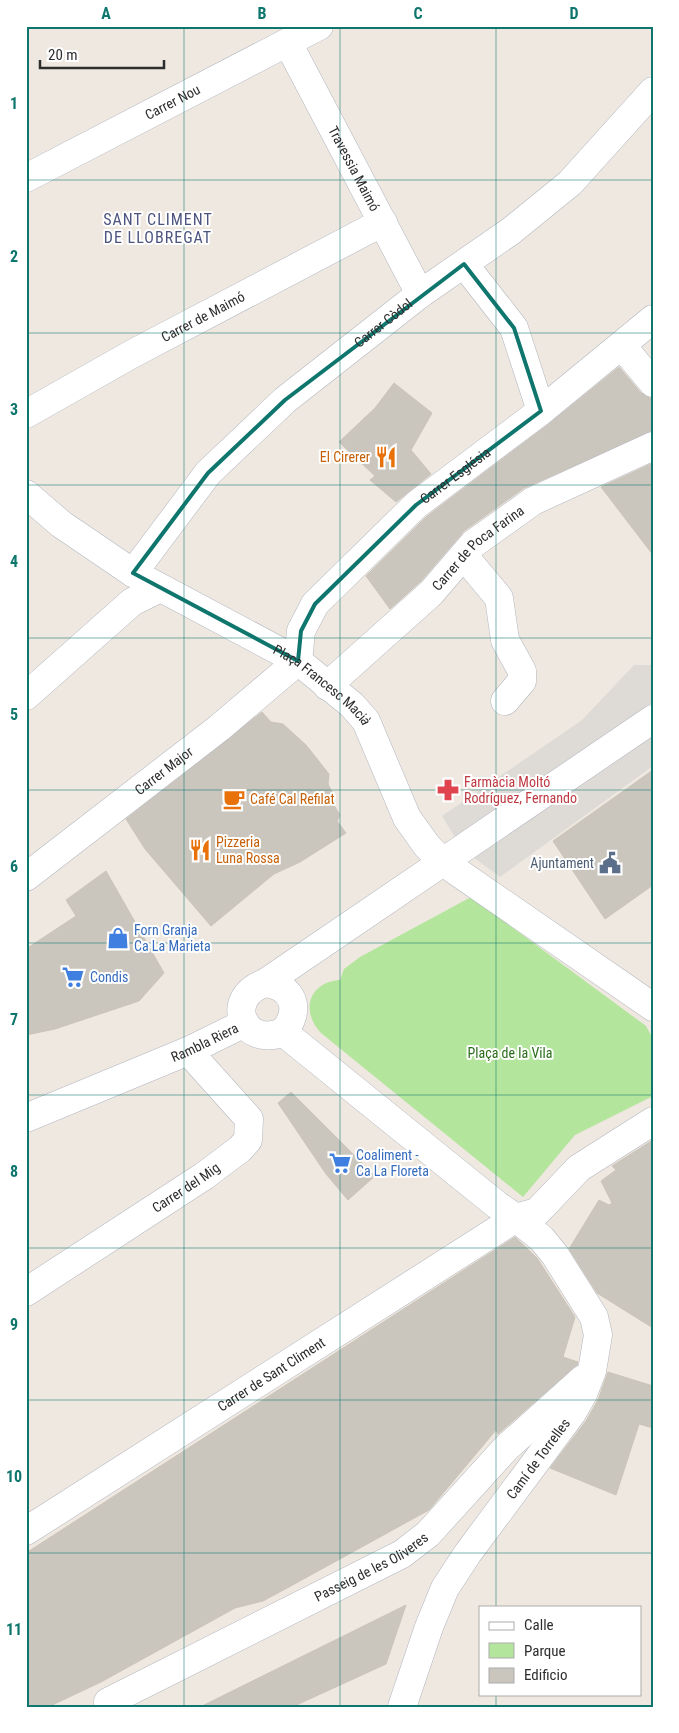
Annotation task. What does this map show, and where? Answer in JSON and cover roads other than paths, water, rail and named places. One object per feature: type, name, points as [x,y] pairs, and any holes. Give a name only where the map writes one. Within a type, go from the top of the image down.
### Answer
[{"type":"street","name":"Carrer Nou","points":[[26,178],[319,26]]},
{"type":"street","name":"Travessia Maimó","points":[[288,43],[420,294]]},
{"type":"street","name":"Carrer Còdol","points":[[133,573],[208,474],[285,400],[420,294],[511,231],[570,183],[653,91]]},
{"type":"street","name":"Carrer de Maimó","points":[[26,414],[140,350],[383,222]]},
{"type":"street","points":[[464,264],[514,328],[541,411]]},
{"type":"street","name":"Carrer Església","points":[[298,661],[301,631],[315,604],[416,505],[541,411],[653,319]]},
{"type":"street","points":[[622,346],[653,383]]},
{"type":"street","name":"Carrer de Poca Farina","points":[[326,686],[432,593],[473,544],[533,501],[653,446]]},
{"type":"street","name":"Plaça Francesc Macià","points":[[26,494],[61,524],[133,573],[298,661],[326,686],[352,705],[366,721],[407,818],[427,846],[443,862]]},
{"type":"street","points":[[464,556],[499,598],[505,640],[522,671],[522,681],[505,701]]},
{"type":"street","points":[[26,696],[132,602],[160,588]]},
{"type":"street","name":"Carrer Major","points":[[26,877],[219,728],[298,661]]},
{"type":"street","name":"Rambla Riera","points":[[26,1118],[188,1051],[245,1023],[241,1015],[244,998],[249,991],[265,983],[653,719]]},
{"type":"street","points":[[443,862],[653,1007]]},
{"type":"street","points":[[245,1023],[258,1035],[266,1036],[283,1032],[293,1018],[292,1001],[282,988],[265,983]]},
{"type":"street","points":[[283,1032],[489,1199],[516,1218],[537,1212],[580,1168],[653,1121]]},
{"type":"street","name":"Carrer del Mig","points":[[26,1292],[204,1176],[240,1149],[248,1140],[249,1120],[188,1051]]},
{"type":"street","name":"Camí de Torrelles","points":[[402,1707],[426,1634],[445,1588],[468,1553],[572,1413],[583,1394],[592,1371],[598,1334],[594,1317],[542,1239],[516,1218]]},
{"type":"street","name":"Carrer de Sant Climent","points":[[26,1531],[516,1218]]},
{"type":"street","name":"Passeig de les Oliveres","points":[[108,1702],[402,1554],[428,1534],[506,1448],[592,1371]]},
{"type":"place","name":"El Cirerer","points":[[386,457]]},
{"type":"place","name":"Farmàcia Moltó Rodríguez, Fernando","points":[[448,790]]},
{"type":"place","name":"Café Cal Refilat","points":[[234,799]]},
{"type":"place","name":"Pizzeria Luna Rossa","points":[[200,850]]},
{"type":"place","name":"Ajuntament","points":[[610,863]]},
{"type":"place","name":"Forn Granja Ca La Marieta","points":[[118,938]]},
{"type":"place","name":"Condis","points":[[73,977]]},
{"type":"place","name":"Coaliment - Ca La Floreta","points":[[340,1163]]},
{"type":"district","name":"SANT CLIMENT DE LLOBREGAT","points":[[158,228]]},
{"type":"park label","name":"Plaça de la Vila","points":[[510,1053]]}]
